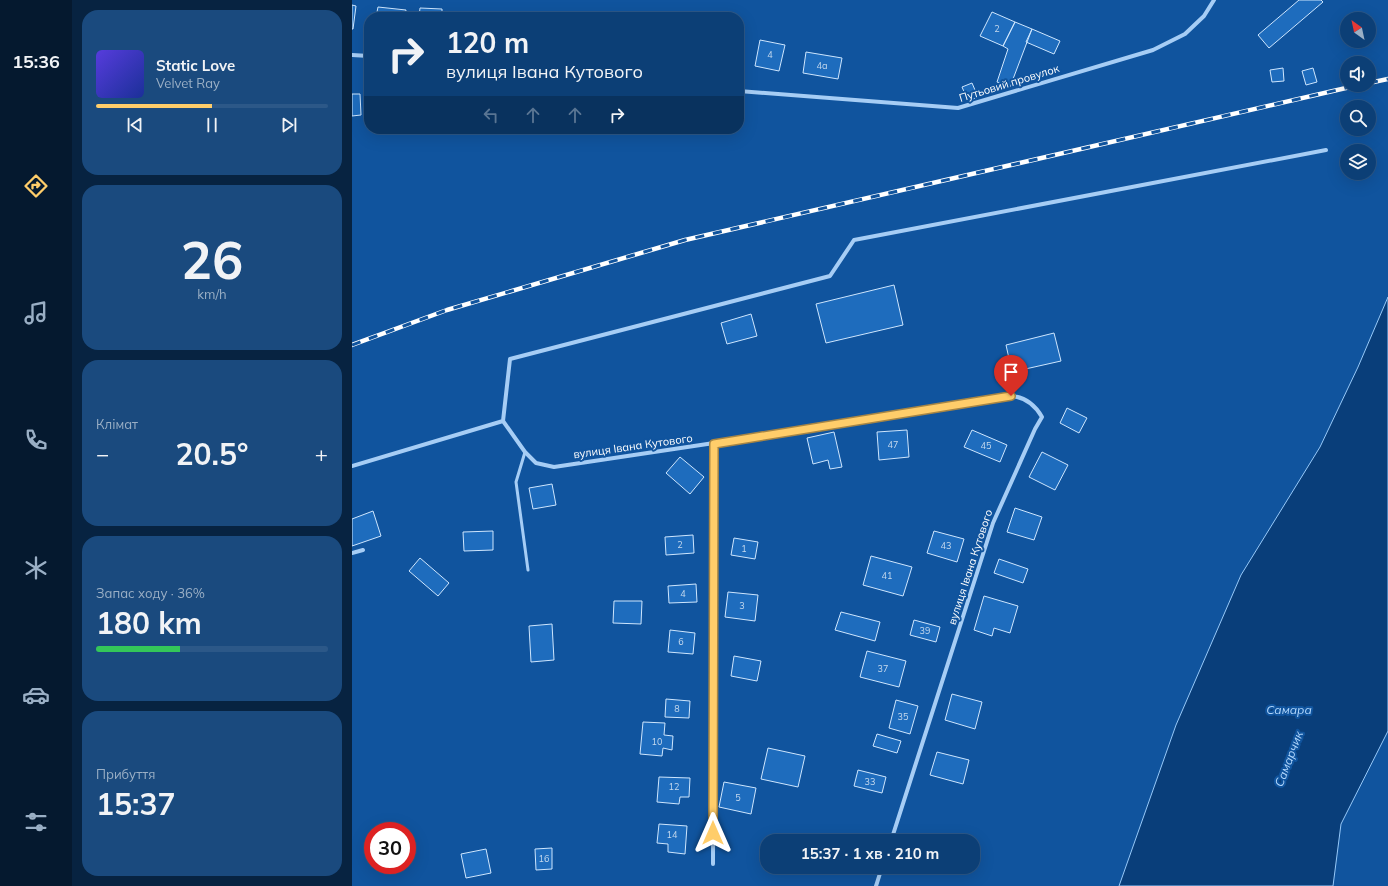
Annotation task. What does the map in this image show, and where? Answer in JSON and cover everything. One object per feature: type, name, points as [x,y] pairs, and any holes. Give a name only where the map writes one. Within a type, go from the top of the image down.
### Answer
[{"type":"street","name":"Путьовий провулок","points":[[744,91],[958,108],[1153,50],[1185,34],[1204,16],[1214,0]]},
{"type":"street","points":[[352,55],[364,56]]},
{"type":"street","points":[[352,466],[503,421],[510,359],[830,276],[854,240],[1326,150]]},
{"type":"street","name":"вулиця Івана Кутового","points":[[503,421],[524,452],[536,463],[554,467],[714,444],[1011,396],[1020,397],[1029,401],[1037,408],[1042,417],[1035,429],[993,522],[893,834]]},
{"type":"street","points":[[713,864],[714,444]]},
{"type":"street","points":[[352,553],[363,550]]},
{"type":"street","points":[[876,886],[880,874]]},
{"type":"lane","points":[[524,452],[516,482],[528,570]]},
{"type":"water","name":"Самара","points":[[1388,297],[1388,731],[1341,824],[1333,886],[1119,886],[1176,725],[1241,575],[1320,447],[1358,367]]},
{"type":"building","points":[[1299,0],[1321,0],[1323,2],[1269,48],[1258,35]]},
{"type":"building","points":[[352,5],[356,6],[353,29],[352,29]]},
{"type":"building","points":[[378,7],[406,10],[406,12],[377,12]]},
{"type":"building","points":[[420,8],[442,9],[442,12],[420,12]]},
{"type":"building","points":[[992,12],[1015,22],[1003,46],[980,36]]},
{"type":"building","points":[[1015,22],[1032,29],[1010,87],[997,82],[1008,49],[1003,46]]},
{"type":"building","points":[[1032,29],[1060,41],[1054,54],[1026,42]]},
{"type":"building","points":[[760,40],[785,45],[779,71],[755,66]]},
{"type":"building","points":[[806,52],[842,58],[838,79],[803,73]]},
{"type":"building","points":[[1283,68],[1284,81],[1272,82],[1270,70]]},
{"type":"building","points":[[1313,68],[1317,82],[1306,85],[1302,71]]},
{"type":"building","points":[[972,83],[978,97],[968,101],[962,87]]},
{"type":"building","points":[[352,94],[360,94],[361,115],[352,116]]},
{"type":"building","points":[[894,285],[903,325],[826,343],[816,304]]},
{"type":"building","points":[[751,314],[757,336],[727,344],[721,323]]},
{"type":"building","points":[[1054,333],[1061,361],[1012,372],[1006,345]]},
{"type":"building","points":[[1067,408],[1087,418],[1079,433],[1060,423]]},
{"type":"building","points":[[907,430],[909,457],[879,460],[877,432]]},
{"type":"building","points":[[972,430],[1007,445],[1000,462],[964,447]]},
{"type":"building","points":[[834,432],[842,467],[830,469],[828,460],[813,464],[807,438]]},
{"type":"building","points":[[1042,452],[1068,465],[1055,490],[1029,477]]},
{"type":"building","points":[[680,457],[704,477],[690,494],[666,473]]},
{"type":"building","points":[[552,484],[556,505],[533,509],[529,488]]},
{"type":"building","points":[[1015,508],[1042,517],[1034,540],[1007,532]]},
{"type":"building","points":[[373,511],[381,536],[352,546],[352,519]]},
{"type":"building","points":[[493,531],[493,550],[464,551],[463,532]]},
{"type":"building","points":[[934,531],[964,539],[957,562],[927,553]]},
{"type":"building","points":[[693,535],[694,553],[666,555],[665,537]]},
{"type":"building","points":[[734,538],[758,542],[755,559],[731,555]]},
{"type":"building","points":[[871,556],[912,567],[903,596],[863,585]]},
{"type":"building","points":[[420,558],[449,583],[438,596],[409,571]]},
{"type":"building","points":[[999,559],[1028,569],[1023,583],[994,573]]},
{"type":"building","points":[[696,584],[697,602],[669,603],[668,586]]},
{"type":"building","points":[[728,592],[758,595],[755,621],[725,617]]},
{"type":"building","points":[[984,596],[1018,606],[1010,633],[994,628],[992,636],[974,630]]},
{"type":"building","points":[[614,601],[642,601],[641,624],[613,623]]},
{"type":"building","points":[[841,612],[880,622],[875,641],[835,630]]},
{"type":"building","points":[[914,620],[940,627],[936,642],[910,635]]},
{"type":"building","points":[[552,624],[554,660],[531,662],[529,626]]},
{"type":"building","points":[[670,630],[695,633],[693,654],[668,652]]},
{"type":"building","points":[[867,651],[906,661],[899,687],[860,677]]},
{"type":"building","points":[[734,656],[761,661],[757,681],[731,676]]},
{"type":"building","points":[[952,694],[982,702],[975,729],[945,720]]},
{"type":"building","points":[[666,699],[690,701],[689,718],[665,717]]},
{"type":"building","points":[[896,700],[918,706],[910,734],[889,728]]},
{"type":"building","points":[[643,722],[665,723],[664,735],[673,736],[672,750],[663,748],[662,756],[640,754]]},
{"type":"building","points":[[877,734],[901,741],[897,753],[873,746]]},
{"type":"building","points":[[768,748],[805,756],[798,787],[761,779]]},
{"type":"building","points":[[937,752],[969,760],[963,784],[930,775]]},
{"type":"building","points":[[858,770],[886,777],[882,793],[854,786]]},
{"type":"building","points":[[659,777],[690,778],[689,797],[680,797],[679,804],[657,802]]},
{"type":"building","points":[[724,782],[756,788],[751,814],[719,807]]},
{"type":"building","points":[[659,824],[687,826],[685,854],[668,852],[668,844],[657,843]]},
{"type":"building","points":[[552,848],[552,869],[536,870],[535,849]]},
{"type":"building","points":[[486,849],[491,873],[466,878],[461,854]]},
{"type":"railway","points":[[1376,82],[1388,79]]},
{"type":"railway","points":[[352,345],[447,310],[685,240],[1340,89]]},
{"type":"route","points":[[713,833],[714,444],[1011,396]]},
{"type":"water label","name":"Самарчик","points":[[1289,759]]}]
